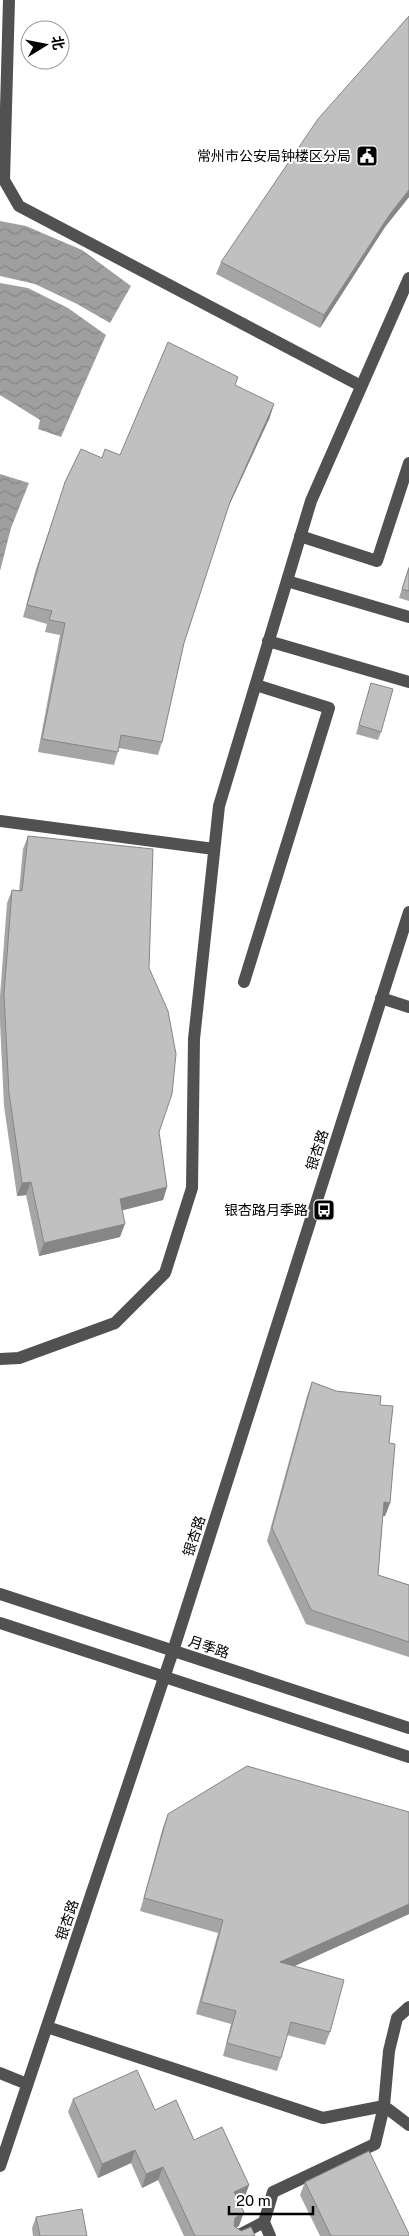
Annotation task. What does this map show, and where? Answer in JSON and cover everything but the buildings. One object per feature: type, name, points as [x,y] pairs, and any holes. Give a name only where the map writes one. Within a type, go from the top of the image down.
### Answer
[{"type":"street","points":[[8,0],[3,153],[4,180],[19,206],[361,386]]},
{"type":"street","points":[[0,1359],[20,1358],[115,1323],[165,1273],[192,1188],[194,1039],[219,806],[311,501],[409,278]]},
{"type":"street","points":[[300,536],[377,561],[409,463]]},
{"type":"street","points":[[287,581],[409,617]]},
{"type":"street","points":[[268,642],[409,682]]},
{"type":"street","points":[[244,982],[329,708],[256,685]]},
{"type":"street","points":[[0,821],[214,849]]},
{"type":"street","name":"银杏路","points":[[0,2166],[173,1651],[409,912]]},
{"type":"street","points":[[382,998],[409,1007]]},
{"type":"street","name":"月季路","points":[[0,1594],[409,1728]]},
{"type":"street","points":[[0,1623],[409,1757]]},
{"type":"street","points":[[270,2236],[264,2222],[273,2192],[375,2144],[384,2106],[389,2051],[397,2018],[409,2007]]},
{"type":"street","points":[[47,2027],[323,2118],[384,2106],[409,2125]]},
{"type":"street","points":[[0,2073],[27,2084]]},
{"type":"street","points":[[237,2236],[264,2222]]},
{"type":"water","points":[[0,221],[26,226],[82,250],[131,286],[110,323],[77,304],[35,284],[0,276]]},
{"type":"water","points":[[0,283],[28,288],[68,308],[106,335],[61,437],[38,429],[40,420],[0,395]]},
{"type":"water","points":[[0,474],[29,483],[11,528],[0,571]]},
{"type":"place","name":"常州市公安局钟楼区分局","points":[[367,156]]},
{"type":"place","name":"银杏路月季路","points":[[324,1210]]}]
